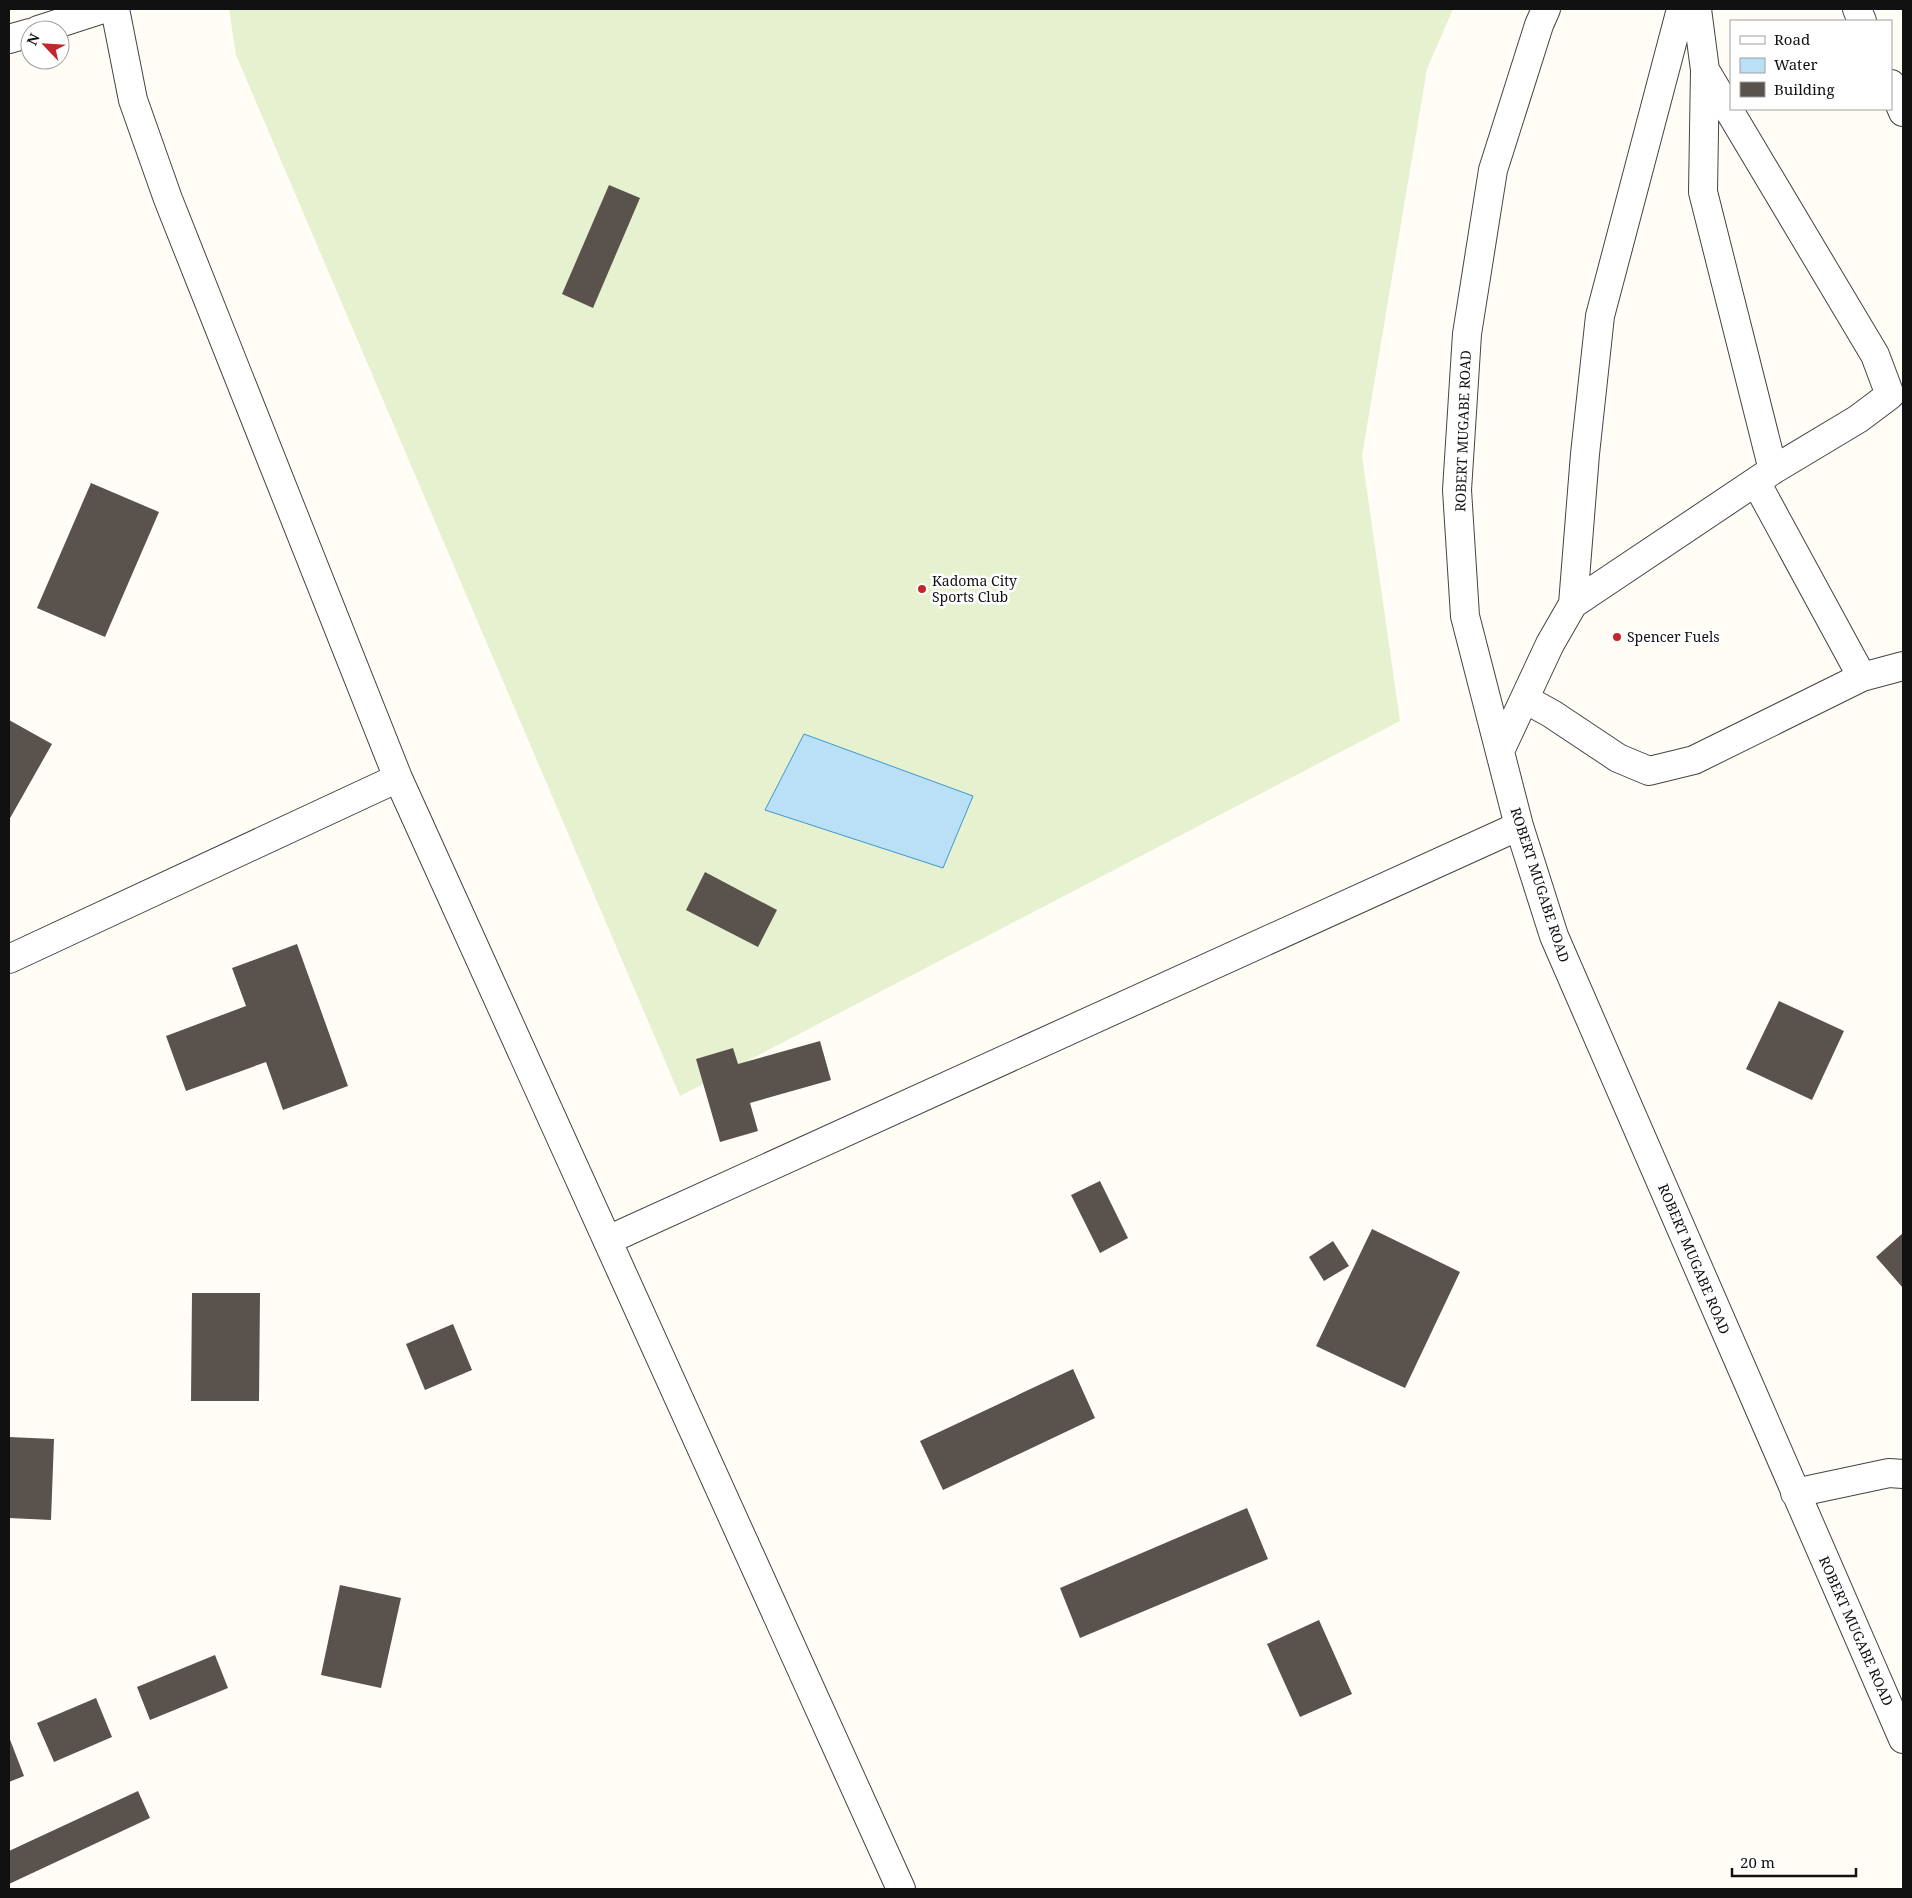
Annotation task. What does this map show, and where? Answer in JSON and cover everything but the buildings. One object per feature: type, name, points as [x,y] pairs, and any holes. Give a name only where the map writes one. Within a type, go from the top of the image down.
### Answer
[{"type":"street","points":[[69,20],[103,9]]},
{"type":"street","points":[[115,9],[133,100],[168,199],[398,778],[901,1889]]},
{"type":"street","name":"ROBERT MUGABE ROAD","points":[[1546,9],[1539,25],[1494,170],[1467,334],[1457,490],[1464,616],[1519,826],[1554,936],[1903,1739]]},
{"type":"street","points":[[1500,751],[1550,644],[1573,604],[1585,454],[1600,316],[1681,9]]},
{"type":"street","points":[[1697,9],[1705,70],[1703,192],[1764,476],[1862,677]]},
{"type":"street","points":[[1573,604],[1764,476],[1858,419],[1890,394],[1875,355],[1705,70]]},
{"type":"street","points":[[1892,86],[1903,112]]},
{"type":"street","points":[[1525,699],[1552,714],[1618,758],[1649,771],[1694,760],[1862,677],[1903,666]]},
{"type":"street","points":[[9,959],[398,778]]},
{"type":"street","points":[[608,1240],[1519,826]]},
{"type":"street","points":[[1795,1492],[1889,1473],[1903,1474]]},
{"type":"green space","name":"Kadoma City Sports Club","points":[[229,9],[1453,9],[1427,69],[1362,456],[1400,721],[680,1096],[236,55]]},
{"type":"water","points":[[804,734],[973,796],[943,868],[765,810]]},
{"type":"place","name":"Kadoma City Sports Club","points":[[922,589]]},
{"type":"place","name":"Spencer Fuels","points":[[1617,637]]}]
